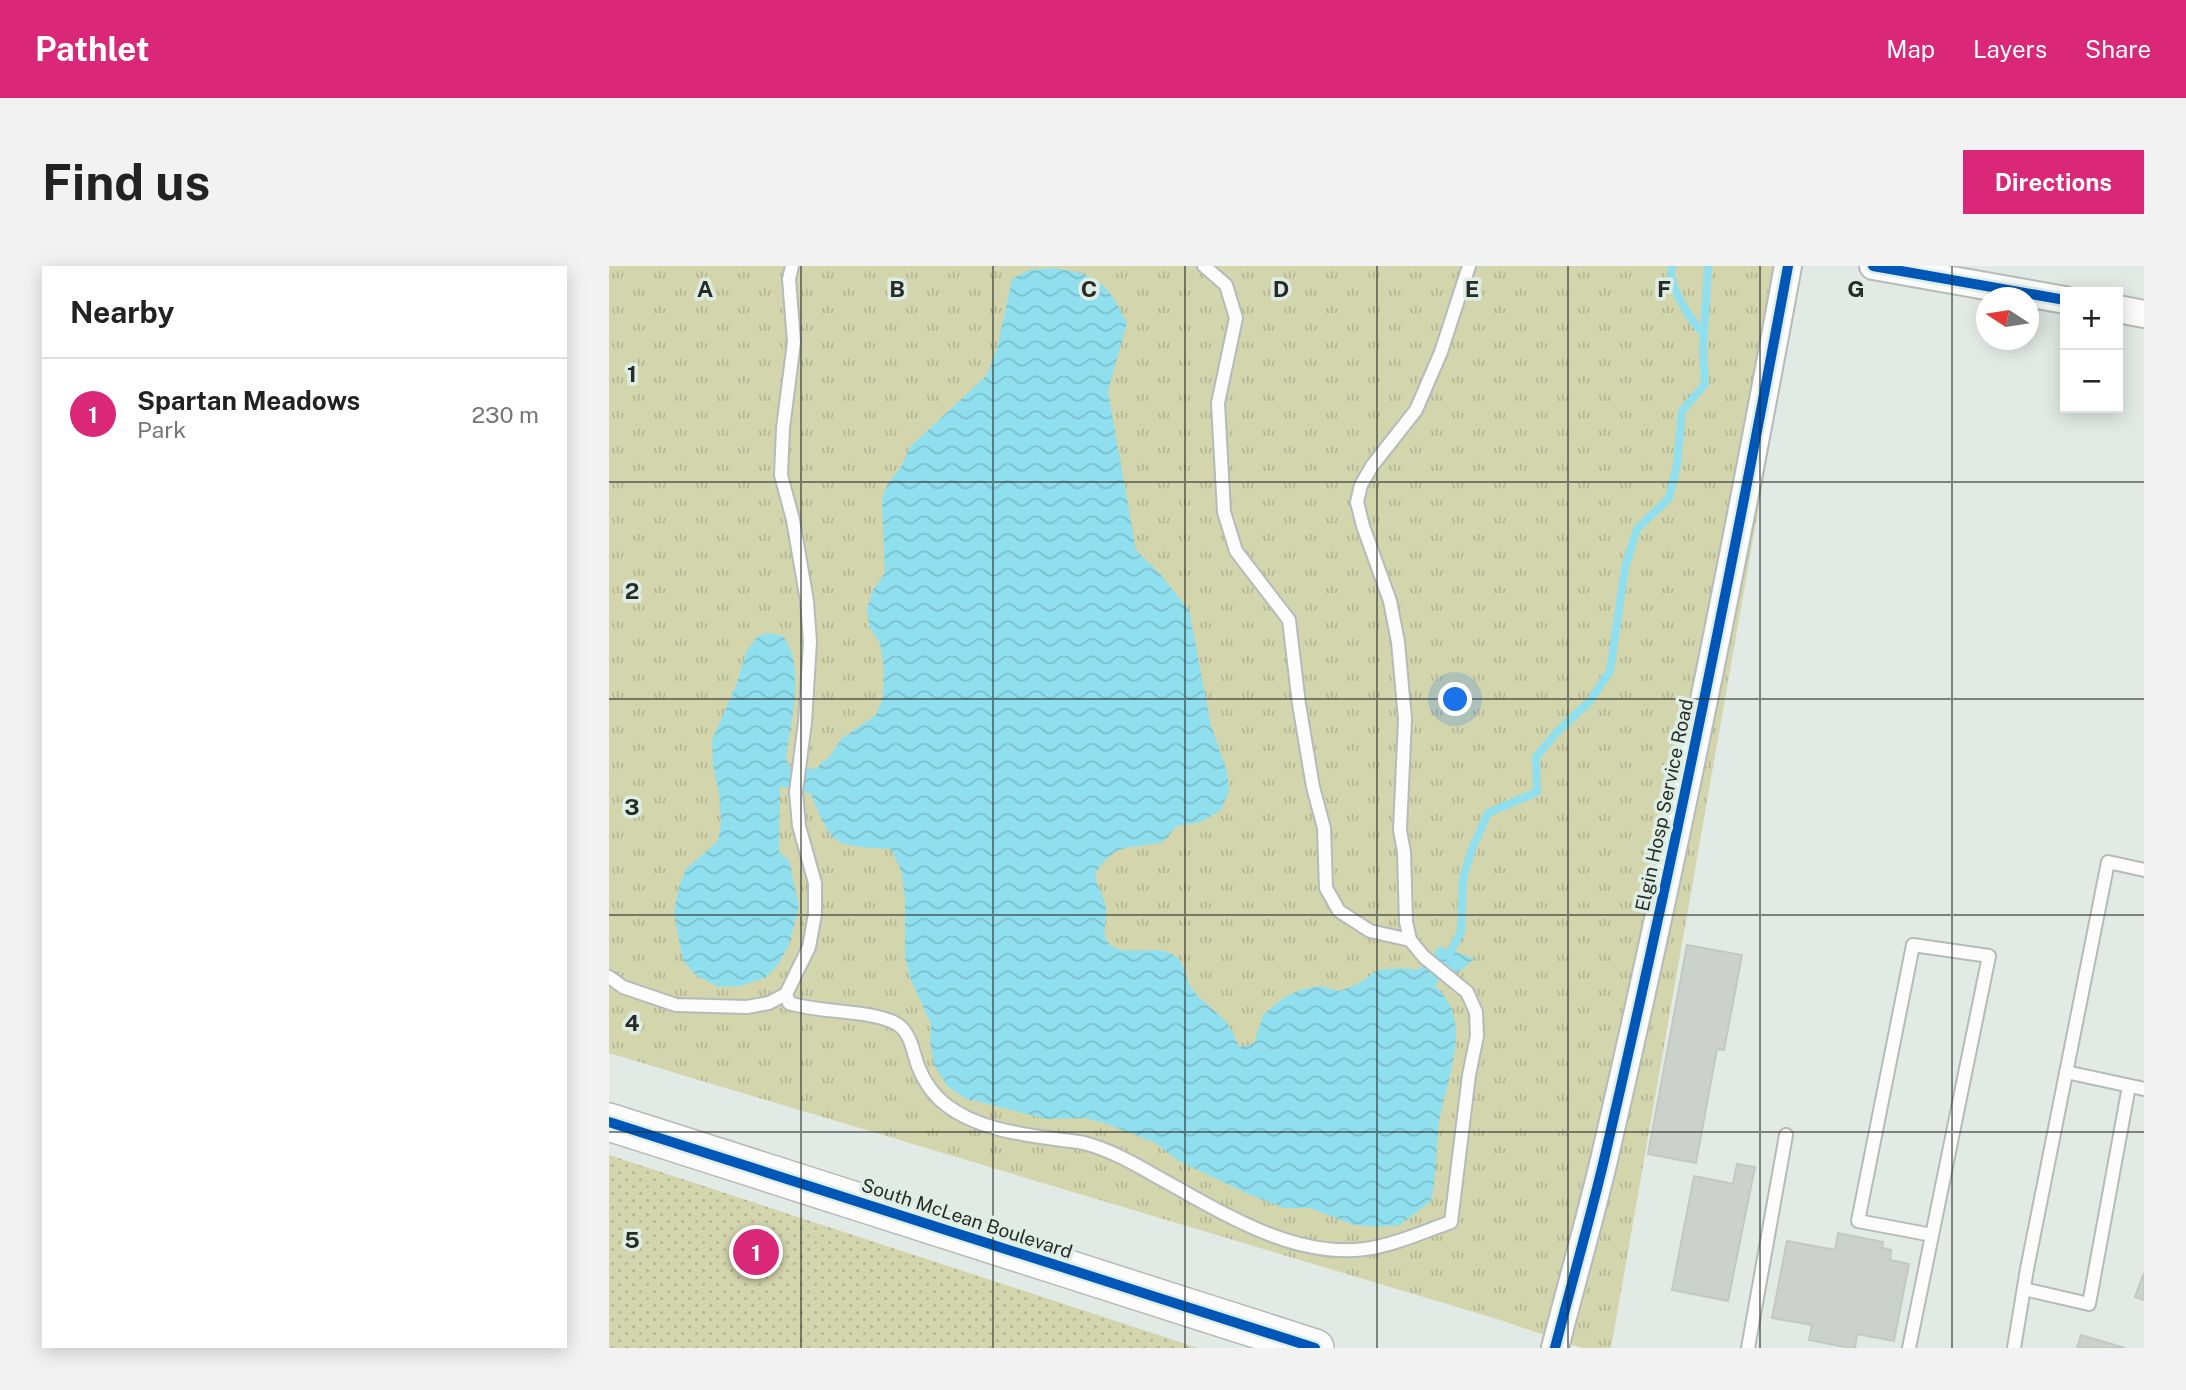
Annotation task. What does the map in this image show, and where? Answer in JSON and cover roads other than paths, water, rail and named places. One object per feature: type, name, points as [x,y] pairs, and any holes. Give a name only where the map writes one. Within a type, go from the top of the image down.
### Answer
[{"type":"main road","name":"South McLean Boulevard","points":[[609,1122],[1315,1348]]},
{"type":"street","name":"Elgin Hosp Service Road","points":[[1555,1348],[1603,1162],[1654,937],[1731,571],[1788,266]]},
{"type":"street","points":[[1873,266],[2060,299]]},
{"type":"street","points":[[2123,310],[2144,314]]},
{"type":"lane","points":[[609,977],[623,987],[676,1005],[706,1008],[747,1007],[769,1003],[786,994],[809,947],[815,914],[815,883],[799,826],[796,792],[805,722],[810,642],[807,601],[793,520],[781,475],[783,428],[794,342],[789,279],[792,266]]},
{"type":"lane","points":[[1204,266],[1226,285],[1236,318],[1218,403],[1224,512],[1237,551],[1289,620],[1299,704],[1313,787],[1324,828],[1326,888],[1339,911],[1370,931],[1410,940]]},
{"type":"lane","points":[[786,994],[789,1003],[803,1008],[886,1019],[900,1025],[910,1039],[918,1067],[930,1090],[945,1104],[970,1120],[1018,1132],[1090,1144],[1256,1228],[1294,1243],[1327,1250],[1365,1249],[1451,1222],[1469,1075],[1477,1036],[1476,1012],[1467,992],[1425,957],[1410,940],[1406,922],[1404,852],[1400,830],[1405,719],[1398,642],[1390,601],[1357,502],[1361,485],[1372,466],[1416,410],[1441,352],[1469,266]]},
{"type":"lane","points":[[2014,1348],[2108,862],[2144,870]]},
{"type":"lane","points":[[1909,1348],[1989,956],[1913,945],[1858,1221],[1932,1235]]},
{"type":"lane","points":[[2066,1072],[2144,1088]]},
{"type":"lane","points":[[2024,1289],[2089,1304],[2129,1086]]},
{"type":"lane","points":[[1748,1348],[1786,1136]]},
{"type":"water","points":[[1053,268],[1081,273],[1099,282],[1107,289],[1127,323],[1108,391],[1136,550],[1161,575],[1189,610],[1211,725],[1227,771],[1229,791],[1221,810],[1201,822],[1177,826],[1163,842],[1117,851],[1103,864],[1095,875],[1106,906],[1106,939],[1121,950],[1159,950],[1175,956],[1181,963],[1192,989],[1227,1023],[1239,1047],[1254,1044],[1263,1015],[1283,998],[1300,990],[1319,986],[1339,991],[1358,984],[1378,970],[1419,970],[1440,946],[1474,959],[1459,972],[1446,969],[1435,986],[1448,1001],[1454,1018],[1454,1056],[1438,1131],[1431,1201],[1400,1225],[1354,1225],[1310,1208],[1284,1208],[1179,1161],[1154,1142],[1104,1123],[1085,1118],[1046,1119],[964,1098],[947,1086],[934,1065],[930,1041],[931,1024],[910,978],[905,956],[905,898],[901,870],[891,849],[854,846],[835,839],[811,794],[780,786],[779,852],[789,860],[799,906],[789,945],[778,965],[765,978],[740,986],[719,987],[697,976],[683,961],[674,912],[679,887],[686,869],[718,841],[721,824],[712,740],[737,683],[746,652],[758,636],[769,633],[783,636],[790,648],[794,662],[795,694],[786,756],[789,766],[815,769],[830,756],[841,739],[876,715],[883,698],[884,668],[880,643],[869,626],[867,609],[873,590],[885,573],[882,499],[888,483],[901,467],[910,447],[987,375],[997,349],[1012,279],[1029,270]]},
{"type":"waterway","points":[[1672,266],[1676,292],[1703,333]]},
{"type":"waterway","points":[[1448,957],[1461,932],[1463,878],[1488,813],[1537,792],[1536,757],[1557,732],[1590,701],[1610,671],[1625,568],[1637,529],[1669,498],[1677,465],[1682,411],[1705,384],[1703,350],[1708,266]]},
{"type":"place","name":"Spartan Meadows","points":[[756,1252]]}]
